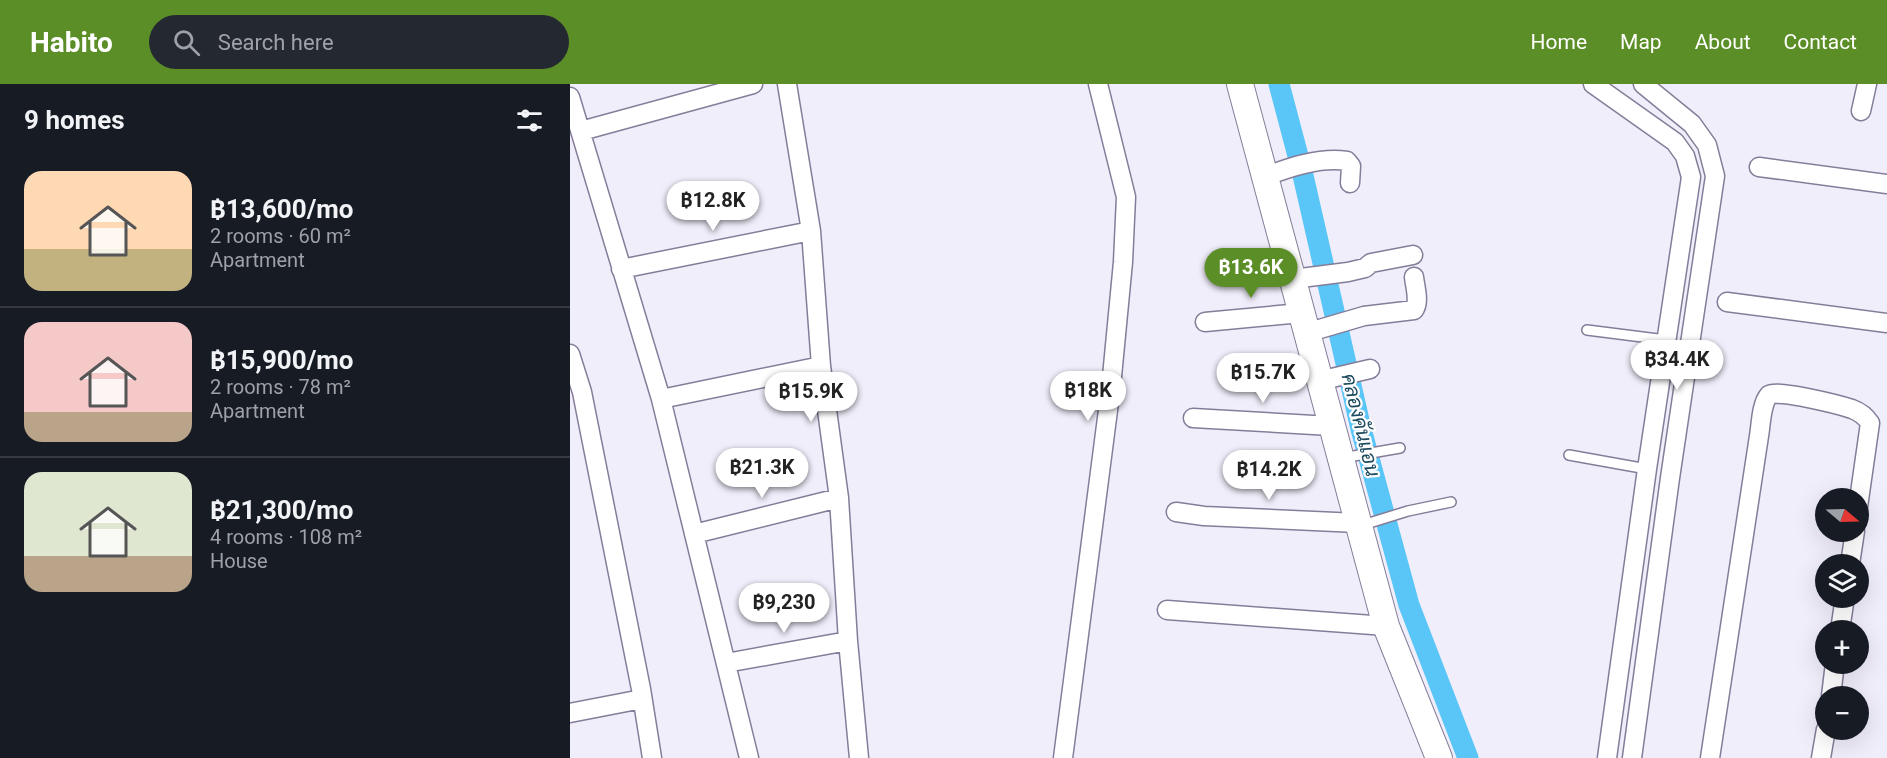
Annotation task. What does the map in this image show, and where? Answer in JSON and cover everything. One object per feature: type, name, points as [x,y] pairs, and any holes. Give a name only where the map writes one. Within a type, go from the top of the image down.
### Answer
[{"type":"street","points":[[581,131],[753,84]]},
{"type":"street","points":[[787,84],[811,231],[821,366],[839,498],[848,640],[859,758]]},
{"type":"street","points":[[1063,758],[1111,387],[1123,262],[1126,197],[1098,84]]},
{"type":"street","points":[[1240,84],[1274,173],[1303,278],[1311,324],[1327,379],[1331,426],[1344,457],[1386,626],[1439,758]]},
{"type":"street","points":[[1593,84],[1675,142],[1685,156],[1690,177],[1608,758]]},
{"type":"street","points":[[1632,758],[1670,478],[1715,176],[1707,145],[1692,124],[1643,84]]},
{"type":"street","points":[[1861,111],[1867,84]]},
{"type":"street","points":[[570,97],[661,399],[749,758]]},
{"type":"street","points":[[1274,173],[1326,160],[1347,161],[1352,168],[1350,183]]},
{"type":"street","points":[[1760,167],[1887,184]]},
{"type":"street","points":[[621,269],[811,231]]},
{"type":"street","points":[[1303,278],[1348,272],[1365,268],[1371,263],[1413,255]]},
{"type":"street","points":[[1205,322],[1311,324],[1414,310],[1417,302],[1414,277]]},
{"type":"street","points":[[1727,302],[1887,323]]},
{"type":"street","points":[[570,354],[582,392],[652,758]]},
{"type":"street","points":[[661,399],[821,366]]},
{"type":"street","points":[[1327,379],[1370,369]]},
{"type":"street","points":[[1710,758],[1764,405],[1769,396],[1775,393],[1788,394],[1853,410],[1865,417],[1870,423],[1861,488]]},
{"type":"street","points":[[1193,418],[1331,426]]},
{"type":"street","points":[[694,534],[839,498]]},
{"type":"street","points":[[1176,512],[1204,516],[1362,524]]},
{"type":"street","points":[[1167,610],[1386,626]]},
{"type":"street","points":[[726,663],[848,640]]},
{"type":"street","points":[[570,713],[642,699]]},
{"type":"street","points":[[1821,758],[1824,740]]},
{"type":"lane","points":[[1587,330],[1666,340]]},
{"type":"lane","points":[[1344,457],[1395,449]]},
{"type":"lane","points":[[1569,455],[1647,469]]},
{"type":"lane","points":[[1362,524],[1451,502]]},
{"type":"waterway","name":"คลองคันแอน","points":[[1279,84],[1302,171],[1361,429],[1409,605],[1468,758]]}]
